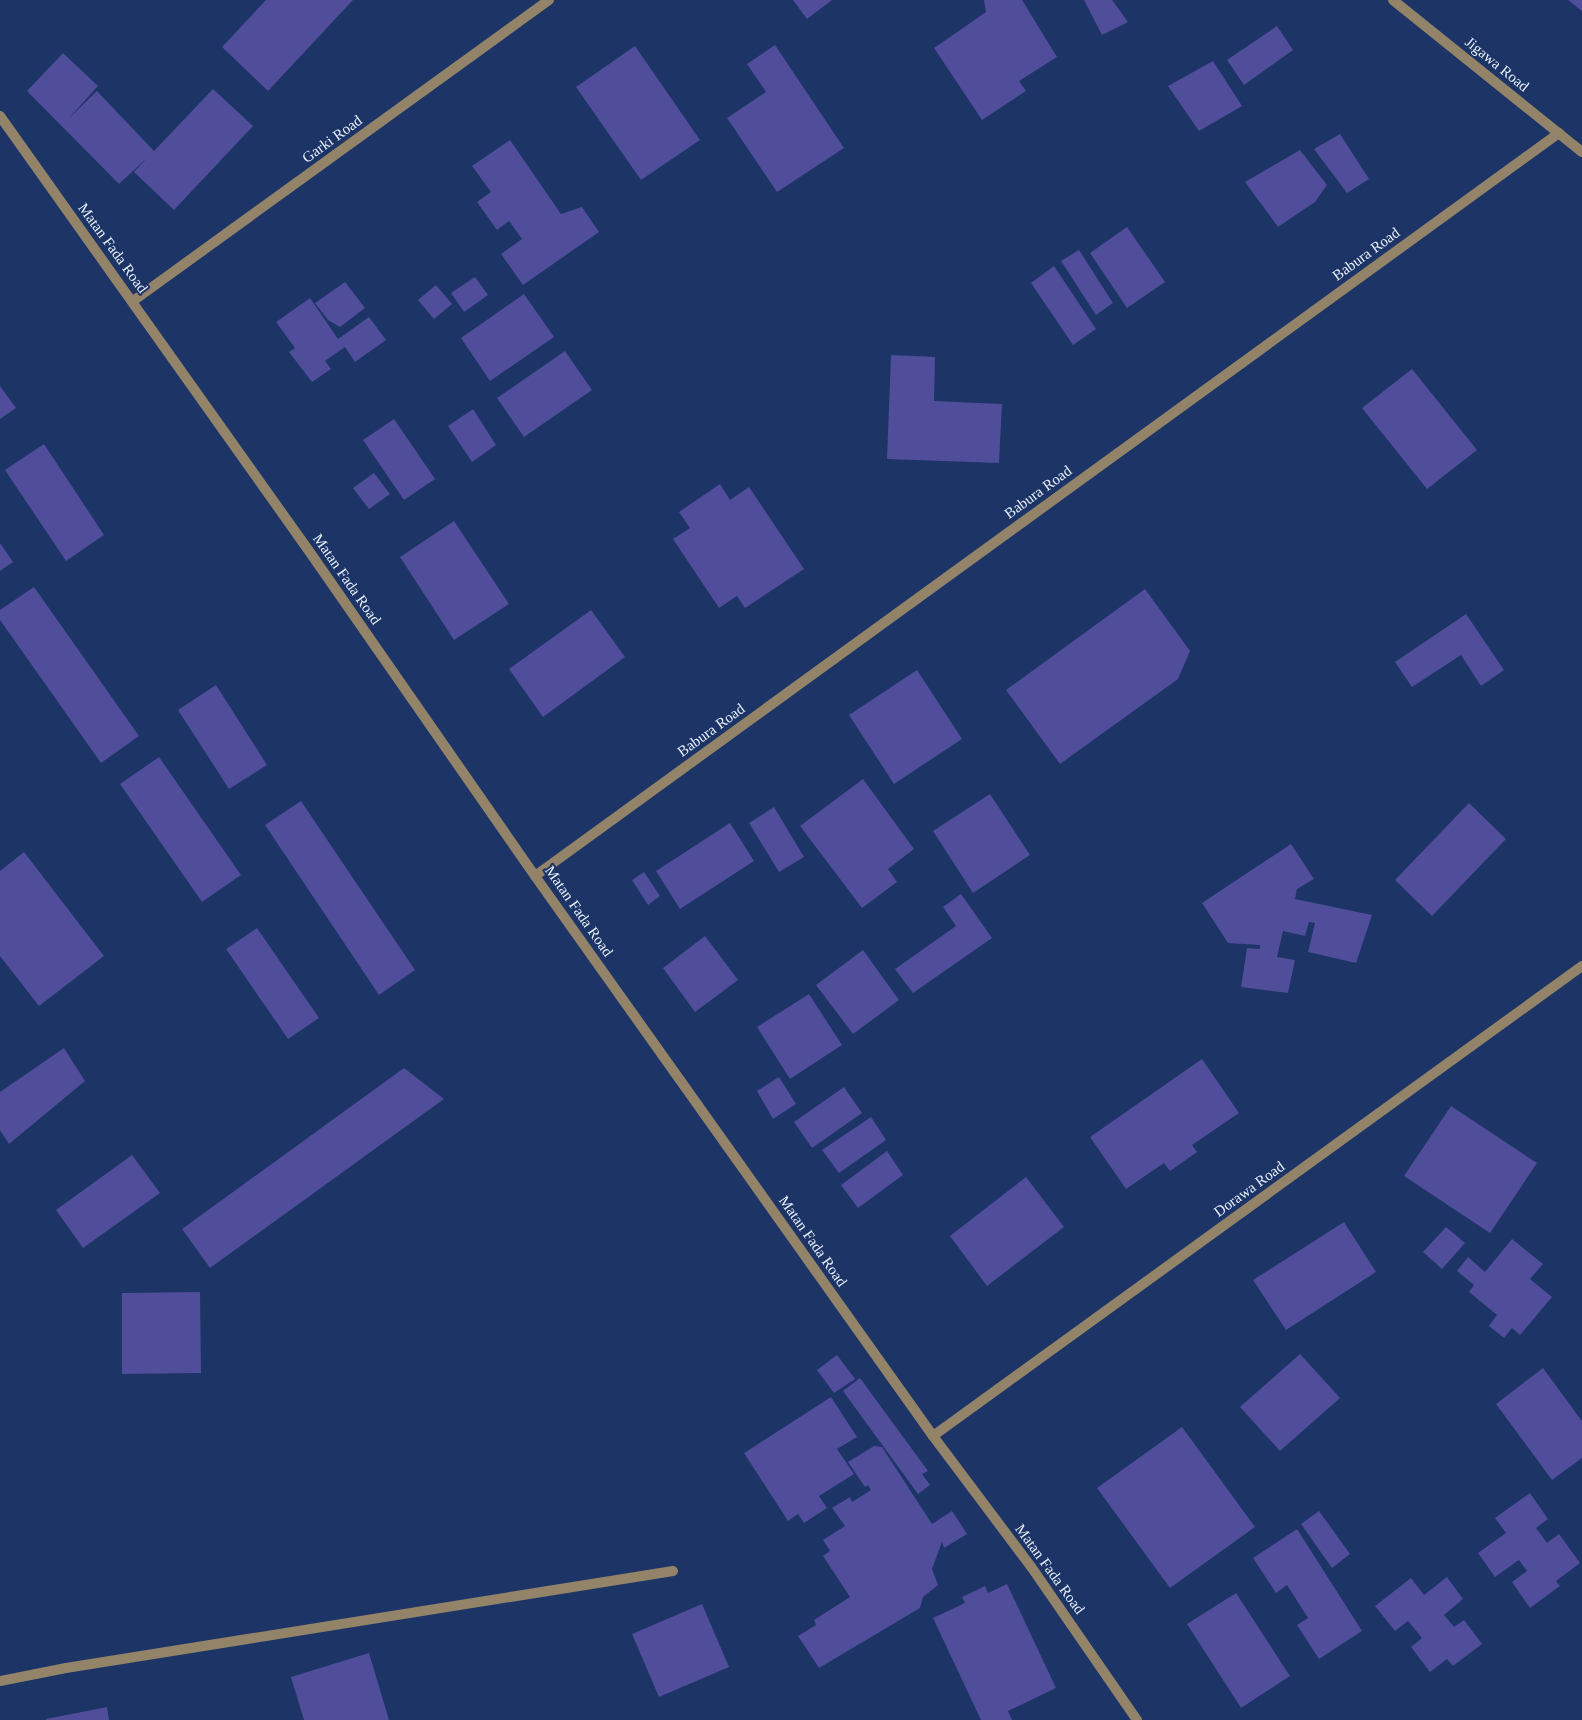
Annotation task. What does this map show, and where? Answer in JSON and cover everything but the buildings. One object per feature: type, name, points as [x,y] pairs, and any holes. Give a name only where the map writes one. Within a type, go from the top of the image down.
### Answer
[{"type":"street","name":"Garki Road","points":[[133,301],[549,0]]},
{"type":"street","name":"Jigawa Road","points":[[1393,0],[1582,152]]},
{"type":"street","name":"Matan Fada Road","points":[[0,116],[133,301],[535,876],[933,1436],[1032,1568],[1137,1720]]},
{"type":"street","name":"Babura Road","points":[[535,876],[1559,133]]},
{"type":"street","name":"Dorawa Road","points":[[933,1436],[1582,966]]},
{"type":"street","points":[[0,1681],[76,1666],[673,1571]]}]
